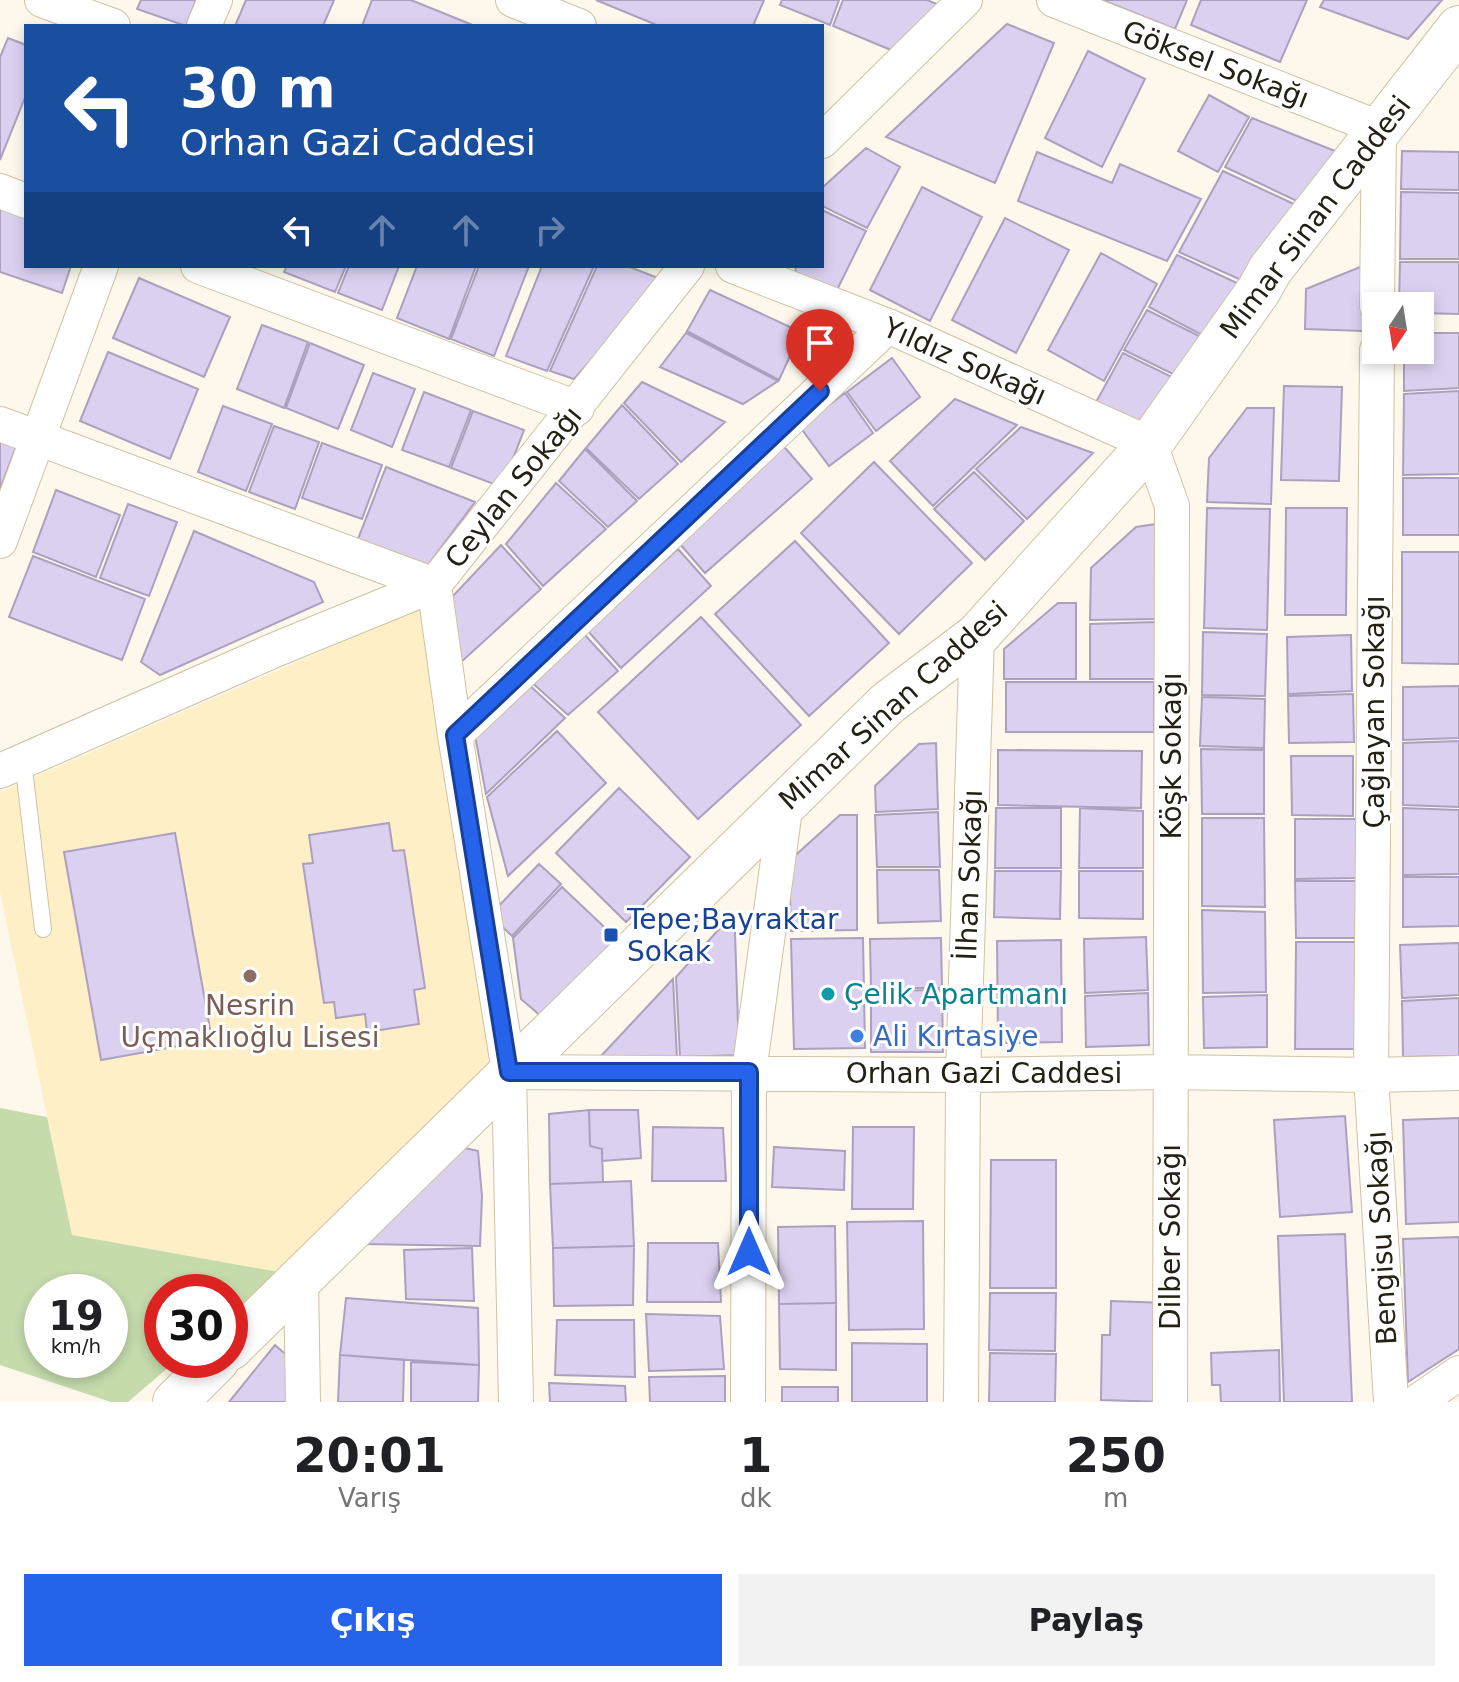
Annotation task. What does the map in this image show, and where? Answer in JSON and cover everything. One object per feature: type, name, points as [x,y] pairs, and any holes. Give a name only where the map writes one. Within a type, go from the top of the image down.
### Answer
[{"type":"street","points":[[42,0],[108,24]]},
{"type":"street","points":[[205,24],[215,0]]},
{"type":"street","points":[[513,0],[574,24]]},
{"type":"street","points":[[827,131],[965,0]]},
{"type":"street","name":"Göksel Sokağı","points":[[1054,0],[1379,128]]},
{"type":"street","name":"Mimar Sinan Caddesi","points":[[248,1330],[888,703],[977,636],[1150,444],[1270,270],[1457,27]]},
{"type":"street","points":[[1377,292],[1379,128]]},
{"type":"street","points":[[0,191],[24,200]]},
{"type":"street","points":[[0,541],[100,268]]},
{"type":"street","points":[[203,268],[577,408]]},
{"type":"street","name":"Ceylan Sokağı","points":[[516,1402],[509,1072],[434,585],[685,268]]},
{"type":"street","name":"Yıldız Sokağı","points":[[738,268],[888,326],[1150,444]]},
{"type":"street","points":[[455,735],[888,326]]},
{"type":"street","name":"Çağlayan Sokağı","points":[[1371,1075],[1377,364]]},
{"type":"street","points":[[0,424],[434,585]]},
{"type":"street","name":"Köşk Sokağı","points":[[1150,444],[1172,506],[1169,1072]]},
{"type":"street","points":[[11,766],[277,649],[434,585]]},
{"type":"street","name":"İlhan Sokağı","points":[[961,1402],[963,1075],[977,636]]},
{"type":"street","points":[[748,1402],[749,1072],[786,802]]},
{"type":"street","name":"Orhan Gazi Caddesi","points":[[509,1072],[963,1075],[1459,1073]]},
{"type":"street","name":"Dilber Sokağı","points":[[1169,1072],[1170,1402]]},
{"type":"street","name":"Bengisu Sokağı","points":[[1371,1075],[1391,1402]]},
{"type":"street","points":[[301,1277],[303,1402]]},
{"type":"street","points":[[1417,1402],[1459,1373]]},
{"type":"street","points":[[175,1402],[199,1378]]},
{"type":"lane","points":[[11,766],[43,929]]},
{"type":"shaded area","name":"Nesrin Uçmaklıoğlu Lisesi","points":[[420,608],[496,1060],[279,1272],[72,1235],[0,892],[0,792]]},
{"type":"green space","points":[[0,1108],[47,1117],[72,1235],[279,1272],[248,1299],[248,1274],[144,1274],[144,1378],[156,1378],[128,1402],[111,1402],[39,1378],[128,1378],[128,1274],[24,1274],[24,1373],[0,1365]]},
{"type":"building","points":[[141,0],[196,0],[187,24],[137,9]]},
{"type":"building","points":[[246,0],[334,0],[324,24],[236,24]]},
{"type":"building","points":[[372,0],[411,0],[470,24],[363,24]]},
{"type":"building","points":[[596,0],[764,0],[754,24],[654,24]]},
{"type":"building","points":[[782,0],[839,0],[830,25],[780,5]]},
{"type":"building","points":[[843,0],[927,0],[942,6],[891,50],[833,26]]},
{"type":"building","points":[[1102,0],[1187,0],[1175,29]]},
{"type":"building","points":[[1201,0],[1307,0],[1280,62],[1191,25]]},
{"type":"building","points":[[1324,0],[1442,0],[1408,39],[1320,7]]},
{"type":"building","points":[[1007,24],[1054,43],[995,183],[886,137]]},
{"type":"building","points":[[8,38],[24,44],[24,100],[0,160],[0,57]]},
{"type":"building","points":[[1088,51],[1145,79],[1102,167],[1045,138]]},
{"type":"building","points":[[1209,95],[1249,117],[1218,172],[1178,151]]},
{"type":"building","points":[[1252,118],[1335,151],[1299,202],[1225,167]]},
{"type":"building","points":[[866,148],[900,167],[867,228],[824,207],[824,186]]},
{"type":"building","points":[[1402,151],[1459,152],[1459,190],[1401,189]]},
{"type":"building","points":[[1037,152],[1112,183],[1120,164],[1201,199],[1167,261],[1018,201]]},
{"type":"building","points":[[1223,171],[1296,205],[1241,280],[1179,252]]},
{"type":"building","points":[[922,187],[982,217],[930,321],[870,290]]},
{"type":"building","points":[[1401,192],[1459,193],[1459,259],[1400,259]]},
{"type":"building","points":[[2,205],[24,213],[24,268],[70,268],[62,293],[0,272]]},
{"type":"building","points":[[824,211],[866,231],[836,292],[796,273],[795,268],[824,268]]},
{"type":"building","points":[[1005,218],[1069,250],[1016,353],[952,320]]},
{"type":"building","points":[[1101,253],[1157,284],[1104,381],[1048,350]]},
{"type":"building","points":[[1177,255],[1239,284],[1202,335],[1149,307]]},
{"type":"building","points":[[1400,262],[1459,262],[1459,314],[1434,313],[1434,292],[1399,292]]},
{"type":"building","points":[[1365,265],[1362,331],[1305,329],[1306,289]]},
{"type":"building","points":[[286,268],[345,268],[335,292],[284,272]]},
{"type":"building","points":[[348,268],[398,268],[382,310],[338,293]]},
{"type":"building","points":[[416,268],[475,268],[449,339],[397,318]]},
{"type":"building","points":[[478,268],[528,268],[494,356],[451,339]]},
{"type":"building","points":[[541,268],[593,268],[547,371],[506,356]]},
{"type":"building","points":[[596,268],[632,268],[663,280],[574,379],[550,371]]},
{"type":"building","points":[[139,278],[230,317],[204,377],[113,338]]},
{"type":"building","points":[[710,290],[801,332],[779,380],[687,331]]},
{"type":"building","points":[[1147,310],[1201,337],[1173,374],[1124,350]]},
{"type":"building","points":[[262,325],[308,342],[284,408],[237,389]]},
{"type":"building","points":[[686,333],[778,381],[743,404],[660,367]]},
{"type":"building","points":[[1434,333],[1459,333],[1459,388],[1404,391],[1404,364],[1434,364]]},
{"type":"building","points":[[310,343],[364,365],[338,429],[286,408]]},
{"type":"building","points":[[108,352],[198,389],[170,459],[80,421]]},
{"type":"building","points":[[1123,353],[1172,377],[1136,426],[1095,404]]},
{"type":"building","points":[[892,358],[920,397],[876,431],[847,392]]},
{"type":"building","points":[[373,373],[415,389],[392,447],[351,430]]},
{"type":"building","points":[[642,382],[725,422],[681,462],[624,403]]},
{"type":"building","points":[[1284,386],[1342,387],[1339,481],[1281,480]]},
{"type":"building","points":[[1459,391],[1459,474],[1403,475],[1404,394]]},
{"type":"building","points":[[424,392],[471,410],[449,467],[402,450]]},
{"type":"building","points":[[845,393],[873,433],[829,466],[800,427]]},
{"type":"building","points":[[955,399],[1017,425],[933,506],[890,461]]},
{"type":"building","points":[[622,405],[678,464],[639,499],[586,448]]},
{"type":"building","points":[[223,406],[272,424],[246,491],[198,472]]},
{"type":"building","points":[[1247,408],[1274,408],[1271,504],[1207,502],[1209,458]]},
{"type":"building","points":[[473,411],[524,430],[502,487],[451,468]]},
{"type":"building","points":[[274,426],[319,442],[295,509],[249,492]]},
{"type":"building","points":[[1021,427],[1093,453],[1027,519],[976,469]]},
{"type":"building","points":[[0,438],[17,444],[0,489]]},
{"type":"building","points":[[780,442],[812,479],[705,573],[673,536]]},
{"type":"building","points":[[322,443],[382,465],[362,519],[302,498]]},
{"type":"building","points":[[585,449],[637,501],[608,527],[559,481]]},
{"type":"building","points":[[874,462],[972,563],[899,634],[801,533]]},
{"type":"building","points":[[386,467],[475,502],[428,565],[358,539]]},
{"type":"building","points":[[974,472],[1024,521],[985,560],[934,509]]},
{"type":"building","points":[[1403,478],[1459,478],[1459,535],[1403,535]]},
{"type":"building","points":[[556,483],[606,529],[543,586],[506,544]]},
{"type":"building","points":[[56,490],[120,515],[96,577],[33,552]]},
{"type":"building","points":[[128,504],[177,522],[149,596],[100,578]]},
{"type":"building","points":[[1207,508],[1270,509],[1267,630],[1204,628]]},
{"type":"building","points":[[1286,508],[1347,508],[1346,615],[1285,615]]},
{"type":"building","points":[[1156,524],[1156,619],[1090,620],[1091,568],[1136,527]]},
{"type":"building","points":[[194,531],[314,582],[323,602],[160,675],[141,662]]},
{"type":"building","points":[[795,541],[889,643],[809,716],[715,614]]},
{"type":"building","points":[[501,545],[541,589],[459,664],[452,597]]},
{"type":"building","points":[[678,549],[711,586],[621,668],[587,630]]},
{"type":"building","points":[[1402,552],[1459,552],[1459,664],[1402,663]]},
{"type":"building","points":[[33,556],[145,599],[122,660],[9,617]]},
{"type":"building","points":[[1058,603],[1076,603],[1076,679],[1004,679],[1004,649]]},
{"type":"building","points":[[701,617],[801,725],[698,819],[598,712]]},
{"type":"building","points":[[1156,622],[1156,679],[1090,679],[1090,624]]},
{"type":"building","points":[[1203,632],[1267,634],[1265,696],[1202,695]]},
{"type":"building","points":[[583,633],[618,671],[568,715],[529,680]]},
{"type":"building","points":[[1351,635],[1352,691],[1288,694],[1287,637]]},
{"type":"building","points":[[1006,682],[1154,682],[1154,732],[1006,732]]},
{"type":"building","points":[[527,683],[565,718],[486,794],[474,730]]},
{"type":"building","points":[[1459,686],[1459,738],[1403,740],[1403,687]]},
{"type":"building","points":[[1353,694],[1354,742],[1289,743],[1288,696]]},
{"type":"building","points":[[1202,697],[1265,699],[1264,748],[1200,746]]},
{"type":"building","points":[[557,731],[606,783],[508,876],[487,797]]},
{"type":"building","points":[[1459,741],[1459,807],[1403,805],[1403,743]]},
{"type":"building","points":[[936,743],[938,809],[876,812],[875,786],[919,744]]},
{"type":"building","points":[[1201,749],[1264,750],[1264,814],[1202,814]]},
{"type":"building","points":[[998,750],[1142,751],[1141,808],[998,805]]},
{"type":"building","points":[[1291,756],[1353,756],[1353,816],[1292,815]]},
{"type":"building","points":[[619,788],[690,857],[626,922],[556,853]]},
{"type":"building","points":[[996,808],[1061,808],[1061,868],[995,868]]},
{"type":"building","points":[[1080,808],[1143,811],[1143,868],[1079,868]]},
{"type":"building","points":[[1403,808],[1459,810],[1459,874],[1403,875]]},
{"type":"building","points":[[938,812],[940,867],[877,867],[875,815]]},
{"type":"building","points":[[840,815],[857,815],[857,930],[791,931],[789,861]]},
{"type":"building","points":[[1202,818],[1264,818],[1265,907],[1202,906]]},
{"type":"building","points":[[1295,819],[1357,819],[1357,878],[1295,879]]},
{"type":"building","points":[[389,823],[393,851],[404,850],[425,988],[414,990],[419,1024],[367,1032],[365,1014],[336,1018],[334,1002],[324,1003],[303,864],[313,863],[309,835]]},
{"type":"building","points":[[175,833],[212,1040],[101,1060],[64,852]]},
{"type":"building","points":[[539,864],[561,884],[512,936],[490,915]]},
{"type":"building","points":[[877,870],[939,870],[941,921],[878,923]]},
{"type":"building","points":[[995,871],[1061,871],[1060,919],[994,917]]},
{"type":"building","points":[[1079,871],[1143,871],[1143,919],[1079,918]]},
{"type":"building","points":[[1403,877],[1459,877],[1459,926],[1403,927]]},
{"type":"building","points":[[1295,881],[1357,881],[1357,938],[1296,938]]},
{"type":"building","points":[[562,887],[618,940],[543,1018],[521,999],[513,938]]},
{"type":"building","points":[[1202,910],[1265,912],[1266,992],[1203,993]]},
{"type":"building","points":[[731,925],[735,932],[739,1055],[680,1057],[676,977],[720,928]]},
{"type":"building","points":[[1146,937],[1148,990],[1085,993],[1084,939]]},
{"type":"building","name":"Çelik Apartmanı","points":[[863,938],[865,1048],[794,1049],[791,939]]},
{"type":"building","points":[[941,938],[942,988],[871,988],[870,939]]},
{"type":"building","points":[[1061,940],[1062,1042],[998,1043],[997,941]]},
{"type":"building","points":[[1296,942],[1357,942],[1356,1049],[1295,1049]]},
{"type":"building","points":[[1459,943],[1459,995],[1402,998],[1400,945]]},
{"type":"building","points":[[673,979],[677,1058],[611,1062],[602,1055]]},
{"type":"building","points":[[942,990],[943,1052],[871,1052],[871,991]]},
{"type":"building","points":[[1148,993],[1149,1045],[1086,1047],[1085,996]]},
{"type":"building","points":[[1267,995],[1267,1047],[1204,1048],[1203,997]]},
{"type":"building","points":[[1459,998],[1459,1056],[1403,1057],[1402,1001]]},
{"type":"building","points":[[589,1110],[590,1146],[602,1149],[603,1182],[550,1184],[549,1114]]},
{"type":"building","points":[[589,1110],[638,1110],[641,1158],[602,1161],[602,1149],[590,1146]]},
{"type":"building","points":[[1345,1116],[1352,1212],[1280,1217],[1274,1120]]},
{"type":"building","points":[[1459,1118],[1459,1222],[1406,1224],[1403,1120]]},
{"type":"building","points":[[653,1127],[723,1128],[726,1181],[652,1181]]},
{"type":"building","points":[[853,1127],[914,1127],[913,1209],[852,1209]]},
{"type":"building","points":[[774,1147],[845,1151],[844,1190],[772,1187]]},
{"type":"building","points":[[451,1149],[478,1151],[482,1196],[480,1246],[363,1244]]},
{"type":"building","points":[[991,1160],[1056,1160],[1056,1288],[990,1288]]},
{"type":"building","points":[[631,1181],[634,1246],[553,1248],[550,1184]]},
{"type":"building","points":[[923,1221],[924,1329],[849,1330],[847,1222]]},
{"type":"building","points":[[835,1226],[836,1303],[779,1304],[778,1227]]},
{"type":"building","points":[[1345,1234],[1352,1402],[1284,1402],[1278,1236]]},
{"type":"building","points":[[1459,1237],[1459,1349],[1408,1382],[1403,1239]]},
{"type":"building","points":[[648,1243],[718,1243],[721,1302],[647,1302]]},
{"type":"building","points":[[634,1246],[633,1305],[554,1306],[553,1248]]},
{"type":"building","points":[[472,1248],[474,1301],[406,1299],[404,1250]]},
{"type":"building","points":[[990,1293],[1056,1293],[1055,1351],[989,1350]]},
{"type":"building","points":[[346,1298],[478,1308],[479,1365],[340,1355]]},
{"type":"building","points":[[1111,1301],[1167,1303],[1164,1402],[1101,1400],[1102,1335],[1110,1335]]},
{"type":"building","points":[[836,1303],[836,1370],[780,1369],[779,1304]]},
{"type":"building","points":[[646,1314],[720,1316],[724,1369],[649,1371]]},
{"type":"building","points":[[557,1320],[634,1320],[635,1377],[555,1375]]},
{"type":"building","points":[[852,1343],[927,1344],[927,1402],[852,1402]]},
{"type":"building","points":[[275,1345],[291,1359],[288,1402],[229,1402]]},
{"type":"building","points":[[1279,1350],[1280,1402],[1221,1402],[1220,1385],[1212,1385],[1211,1353]]},
{"type":"building","points":[[990,1353],[1056,1354],[1055,1402],[989,1402]]},
{"type":"building","points":[[340,1355],[404,1360],[403,1402],[338,1402]]},
{"type":"building","points":[[411,1362],[479,1365],[478,1402],[411,1402]]},
{"type":"building","points":[[725,1376],[725,1402],[650,1402],[649,1377]]},
{"type":"building","points":[[549,1383],[625,1386],[626,1402],[550,1402]]},
{"type":"building","points":[[782,1387],[838,1387],[838,1402],[782,1402]]},
{"type":"place","name":"Tepe;Bayraktar Sokak","points":[[611,935]]},
{"type":"place","name":"Nesrin Uçmaklıoğlu Lisesi","points":[[250,976]]},
{"type":"place","name":"Çelik Apartmanı","points":[[828,994]]},
{"type":"place","name":"Ali Kırtasiye","points":[[857,1036]]},
{"type":"route","points":[[749,1252],[749,1072],[509,1072],[455,735],[820,391]]}]
